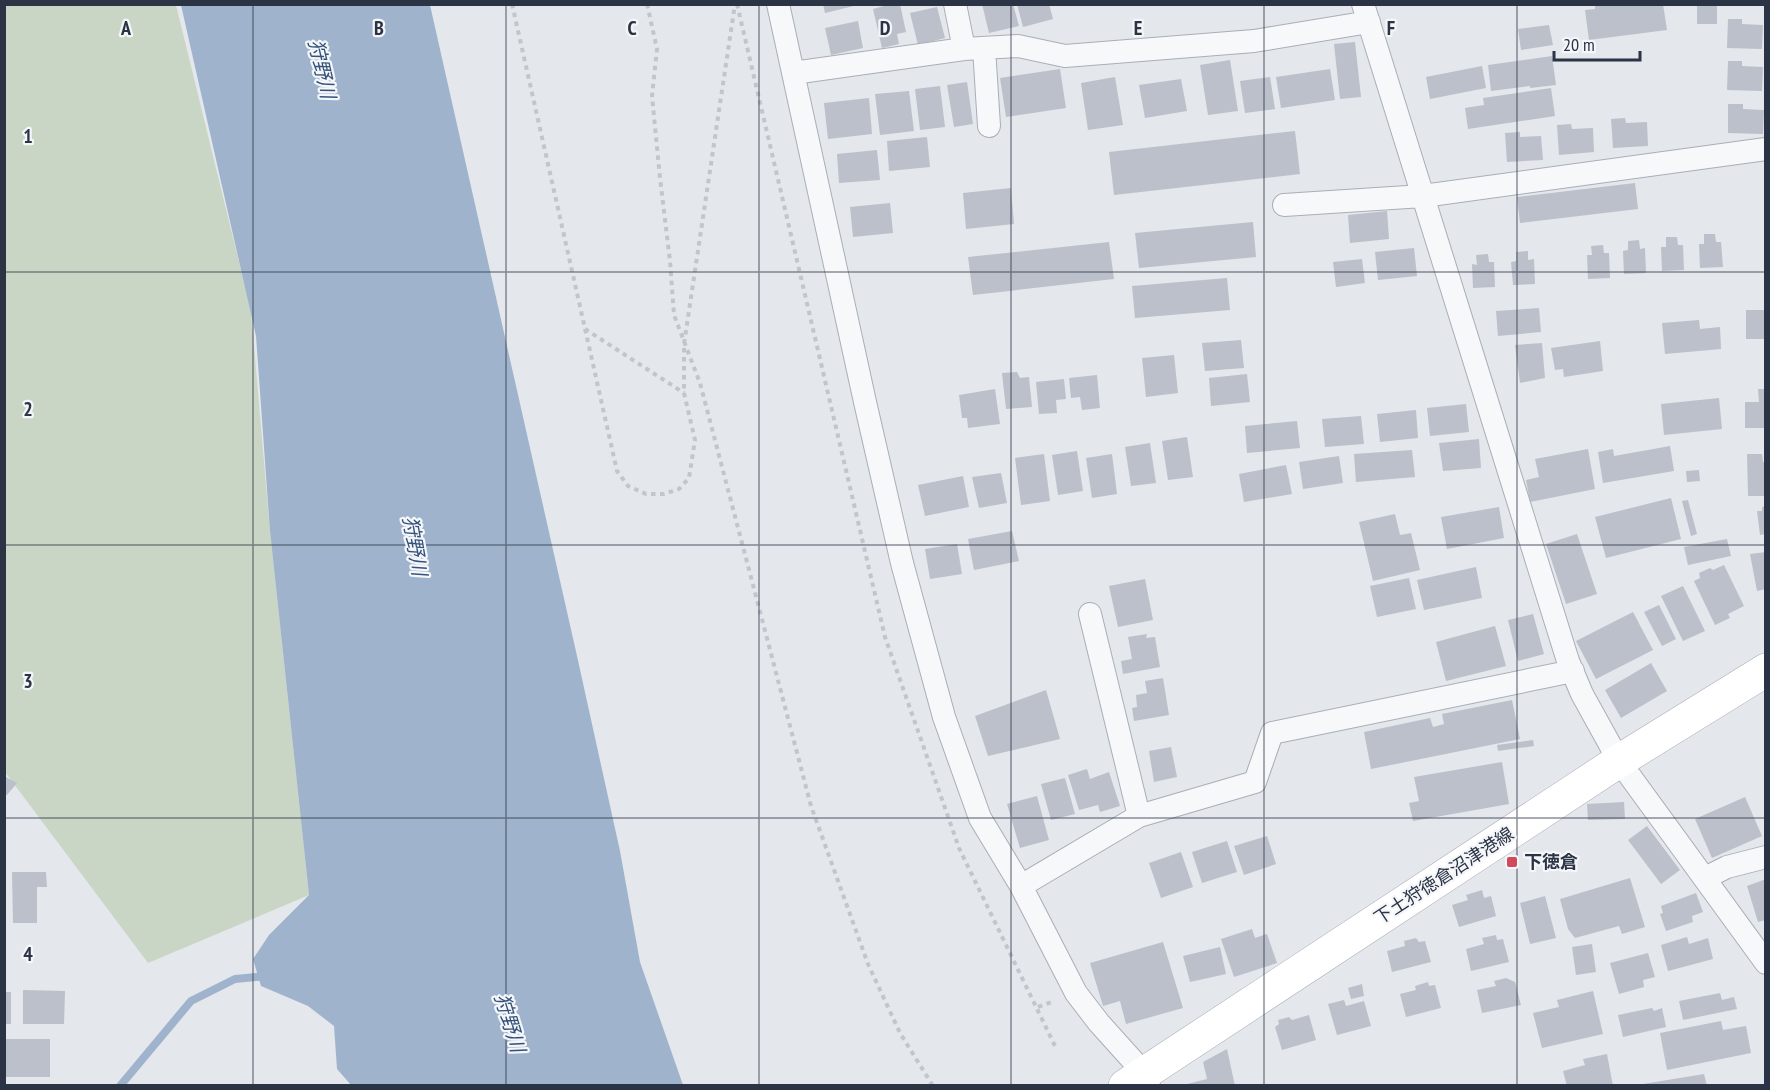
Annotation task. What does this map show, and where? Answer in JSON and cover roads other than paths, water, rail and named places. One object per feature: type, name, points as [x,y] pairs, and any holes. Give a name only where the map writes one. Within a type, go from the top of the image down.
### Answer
[{"type":"main road","name":"下土狩徳倉沼津港線","points":[[1139,1081],[1619,761],[1766,670]]},
{"type":"street","points":[[778,4],[864,402],[902,562],[944,717],[981,818],[1021,886],[1076,993],[1139,1081]]},
{"type":"street","points":[[955,4],[974,49],[989,126]]},
{"type":"street","points":[[793,73],[974,49],[1018,46],[1065,56],[1254,41],[1366,13],[1572,671],[1619,761],[1766,963]]},
{"type":"street","points":[[1284,205],[1423,196],[1766,149]]},
{"type":"street","points":[[1090,614],[1139,816]]},
{"type":"street","points":[[1021,886],[1139,816],[1255,782],[1272,733],[1572,671]]},
{"type":"street","points":[[1705,878],[1728,867],[1766,857]]},
{"type":"water","name":"狩野川","points":[[181,5],[430,5],[620,851],[640,962],[683,1085],[351,1085],[337,1069],[334,1026],[308,1006],[261,986],[253,959],[269,935],[309,895],[270,531],[256,336]]},
{"type":"waterway","points":[[120,1086],[191,1001],[235,979],[267,976]]},
{"type":"place","name":"下徳倉","points":[[1512,862]]}]
